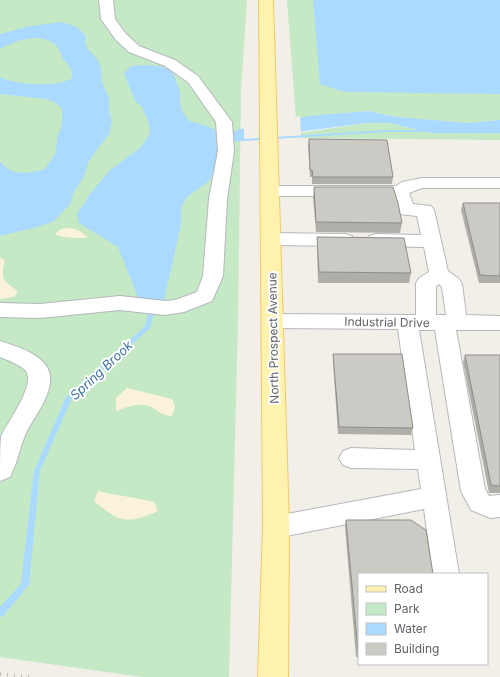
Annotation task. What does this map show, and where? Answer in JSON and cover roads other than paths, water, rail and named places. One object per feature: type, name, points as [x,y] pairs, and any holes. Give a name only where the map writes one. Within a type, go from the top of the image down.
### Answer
[{"type":"main road","name":"North Prospect Avenue","points":[[266,0],[274,320],[276,527],[273,677]]},
{"type":"street","points":[[0,310],[40,311],[120,302],[165,308],[177,308],[204,296],[214,276],[215,228],[226,151],[224,122],[193,79],[170,63],[134,49],[121,37],[108,19],[106,0]]},
{"type":"street","points":[[270,191],[400,191],[408,186],[422,183],[500,183]]},
{"type":"street","points":[[400,191],[405,210],[425,210],[439,274],[452,284],[434,322],[428,460],[446,573]]},
{"type":"street","points":[[271,239],[432,241]]},
{"type":"street","points":[[439,274],[426,283],[473,491],[480,503],[490,506],[500,506]]},
{"type":"street","name":"Industrial Drive","points":[[274,320],[500,323]]},
{"type":"street","points":[[0,349],[26,359],[35,367],[40,378],[38,390],[16,430],[2,470],[0,471]]},
{"type":"street","points":[[351,458],[428,460]]},
{"type":"street","points":[[276,527],[434,496]]},
{"type":"water","points":[[313,0],[500,0],[500,94],[345,92],[320,84]]},
{"type":"water","points":[[62,22],[77,27],[86,36],[85,43],[88,49],[98,60],[101,68],[102,83],[109,97],[109,111],[112,121],[109,134],[89,161],[83,178],[73,194],[71,203],[54,221],[37,227],[0,236],[0,161],[10,170],[20,173],[45,169],[56,152],[57,138],[62,124],[62,109],[55,102],[46,99],[0,94],[0,77],[15,82],[47,84],[66,81],[72,78],[72,71],[63,59],[57,46],[53,43],[40,38],[33,38],[12,43],[0,49],[0,34],[31,26]]},
{"type":"water","points":[[131,66],[159,66],[170,70],[175,77],[180,92],[181,109],[189,121],[207,126],[221,133],[232,134],[239,129],[268,126],[309,116],[369,111],[397,117],[469,123],[500,120],[500,133],[432,133],[389,123],[366,123],[236,140],[220,150],[214,173],[209,181],[187,197],[181,208],[181,225],[163,304],[140,302],[118,247],[79,223],[77,214],[90,194],[110,170],[140,148],[149,135],[150,128],[147,118],[142,107],[135,101],[124,73]]},
{"type":"waterway","points":[[228,141],[387,131],[434,131]]},
{"type":"waterway","name":"Spring Brook","points":[[0,613],[25,585],[37,471],[69,397],[148,327],[153,306]]},
{"type":"railway","points":[[0,674],[31,677]]}]
